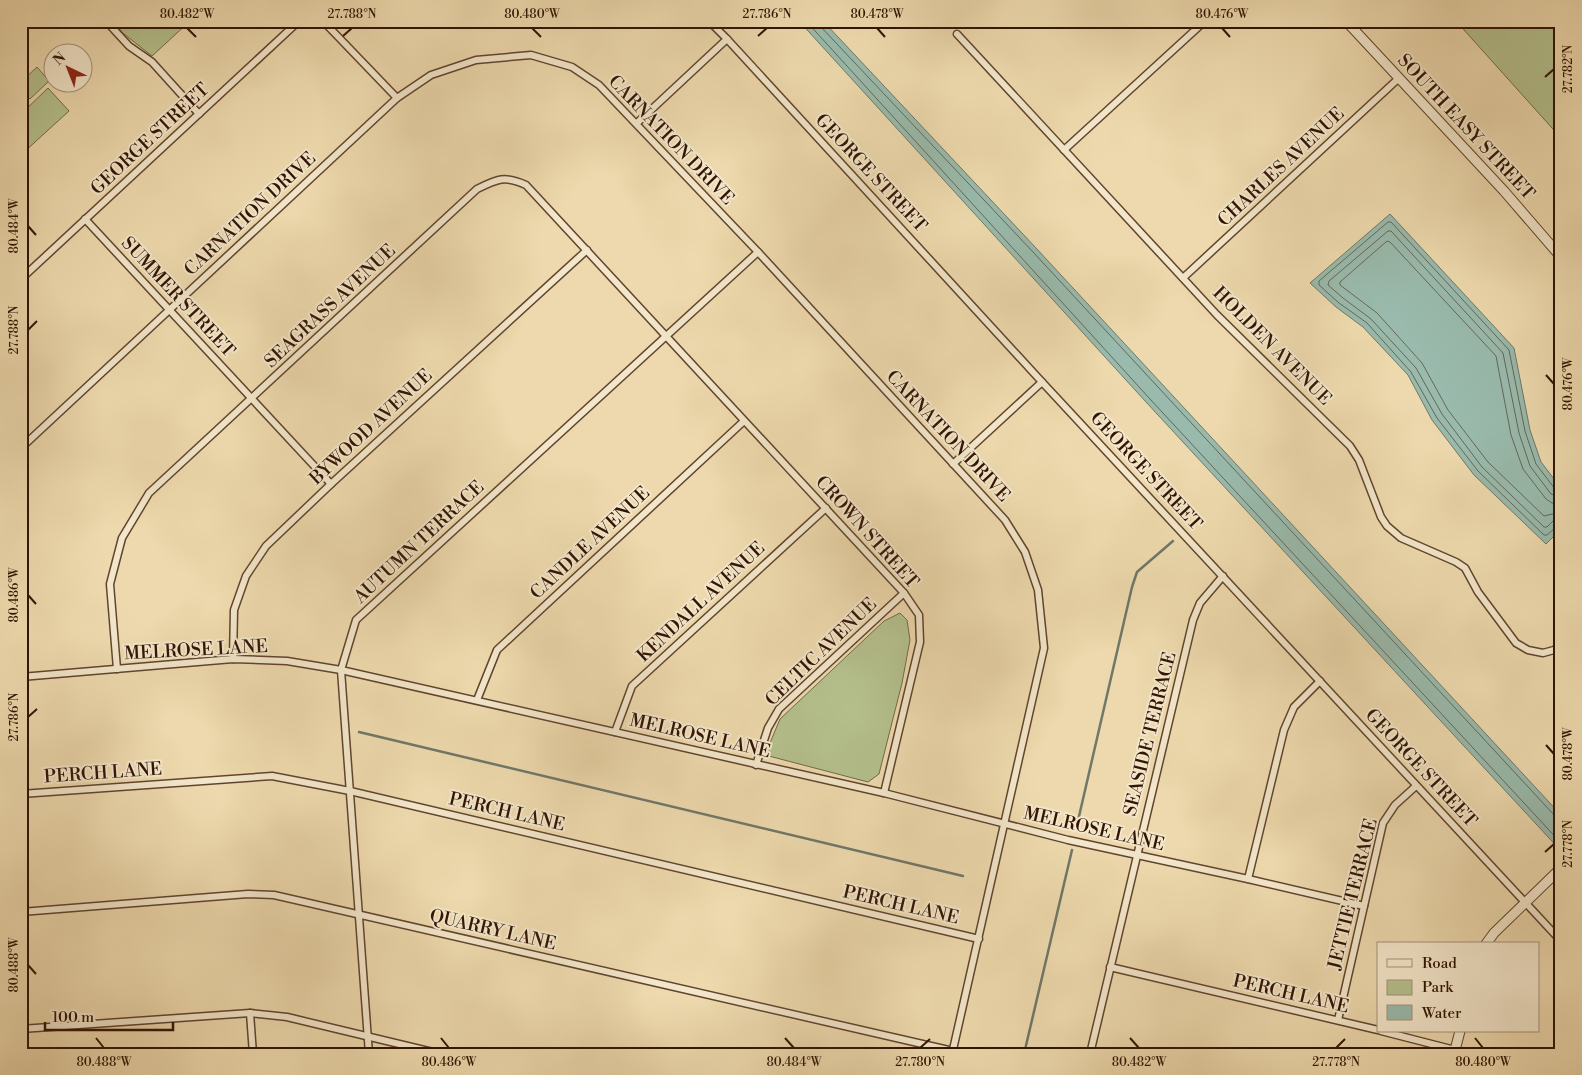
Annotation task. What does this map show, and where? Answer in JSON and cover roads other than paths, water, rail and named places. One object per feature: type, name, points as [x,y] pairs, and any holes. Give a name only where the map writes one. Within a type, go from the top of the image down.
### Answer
[{"type":"street","points":[[106,21],[128,46],[152,62],[199,114]]},
{"type":"street","name":"GEORGE STREET","points":[[21,279],[299,21]]},
{"type":"street","points":[[323,21],[397,98]]},
{"type":"street","name":"GEORGE STREET","points":[[709,21],[1561,942]]},
{"type":"street","points":[[1064,150],[1204,21]]},
{"type":"street","name":"SOUTH EASY STREET","points":[[1346,21],[1504,191],[1561,257]]},
{"type":"street","name":"HOLDEN AVENUE","points":[[957,34],[1183,278],[1350,446],[1359,460],[1381,517],[1387,526],[1401,538],[1456,562],[1464,568],[1478,592],[1516,643],[1528,650],[1543,653],[1561,646]]},
{"type":"street","points":[[637,123],[727,39]]},
{"type":"street","name":"CARNATION DRIVE","points":[[21,448],[397,98],[431,75],[476,60],[531,55],[572,67],[599,85],[758,252],[1005,520],[1025,552],[1038,590],[1044,648],[953,1053]]},
{"type":"street","name":"CHARLES AVENUE","points":[[1183,278],[1399,78]]},
{"type":"street","name":"SEAGRASS AVENUE","points":[[117,669],[110,584],[122,538],[149,493],[477,189],[497,180],[513,179],[526,185],[666,336]]},
{"type":"street","name":"SUMMER STREET","points":[[85,220],[331,484]]},
{"type":"street","name":"BYWOOD AVENUE","points":[[233,659],[234,610],[246,576],[266,546],[331,484],[587,250]]},
{"type":"street","name":"AUTUMN TERRACE","points":[[369,1054],[342,670],[356,620],[758,252]]},
{"type":"street","name":"CROWN STREET","points":[[666,336],[904,593],[919,615],[920,642],[884,794]]},
{"type":"street","points":[[953,464],[1042,382]]},
{"type":"street","name":"CANDLE AVENUE","points":[[477,700],[497,650],[744,421]]},
{"type":"street","name":"KENDALL AVENUE","points":[[615,732],[632,686],[826,508]]},
{"type":"street","name":"SEASIDE TERRACE","points":[[1090,1054],[1193,620],[1200,603],[1223,576]]},
{"type":"street","name":"CELTIC AVENUE","points":[[756,765],[768,728],[779,709],[904,593]]},
{"type":"street","name":"MELROSE LANE","points":[[21,677],[233,659],[287,661],[342,670],[884,794],[1068,840],[1364,906]]},
{"type":"street","points":[[1248,879],[1284,730],[1294,707],[1320,681]]},
{"type":"street","name":"PERCH LANE","points":[[21,794],[272,776],[350,791],[979,939]]},
{"type":"street","name":"JETTIE TERRACE","points":[[1338,1020],[1383,823],[1395,805],[1416,786]]},
{"type":"street","points":[[1487,942],[1525,901],[1561,868]]},
{"type":"street","name":"QUARRY LANE","points":[[21,912],[248,894],[274,895],[953,1053]]},
{"type":"street","name":"PERCH LANE","points":[[1110,968],[1377,1030]]},
{"type":"street","points":[[21,1010],[25,1054]]},
{"type":"street","points":[[250,1013],[253,1054]]},
{"type":"street","points":[[22,1029],[250,1013],[287,1017],[441,1054]]},
{"type":"street","name":"PERCH LANE","points":[[1384,1032],[1455,1052]]},
{"type":"street","points":[[1455,1052],[1460,1032]]},
{"type":"water","points":[[799,21],[823,21],[1561,815],[1561,851],[1146,402]]},
{"type":"water","points":[[1390,214],[1514,348],[1530,430],[1541,462],[1561,488],[1561,529],[1546,544],[1474,475],[1432,420],[1408,375],[1363,327],[1336,307],[1310,283]]},
{"type":"waterway","points":[[1077,825],[1137,572],[1173,541]]},
{"type":"waterway","points":[[359,732],[963,876]]},
{"type":"waterway","points":[[1024,1054],[1072,850]]}]
